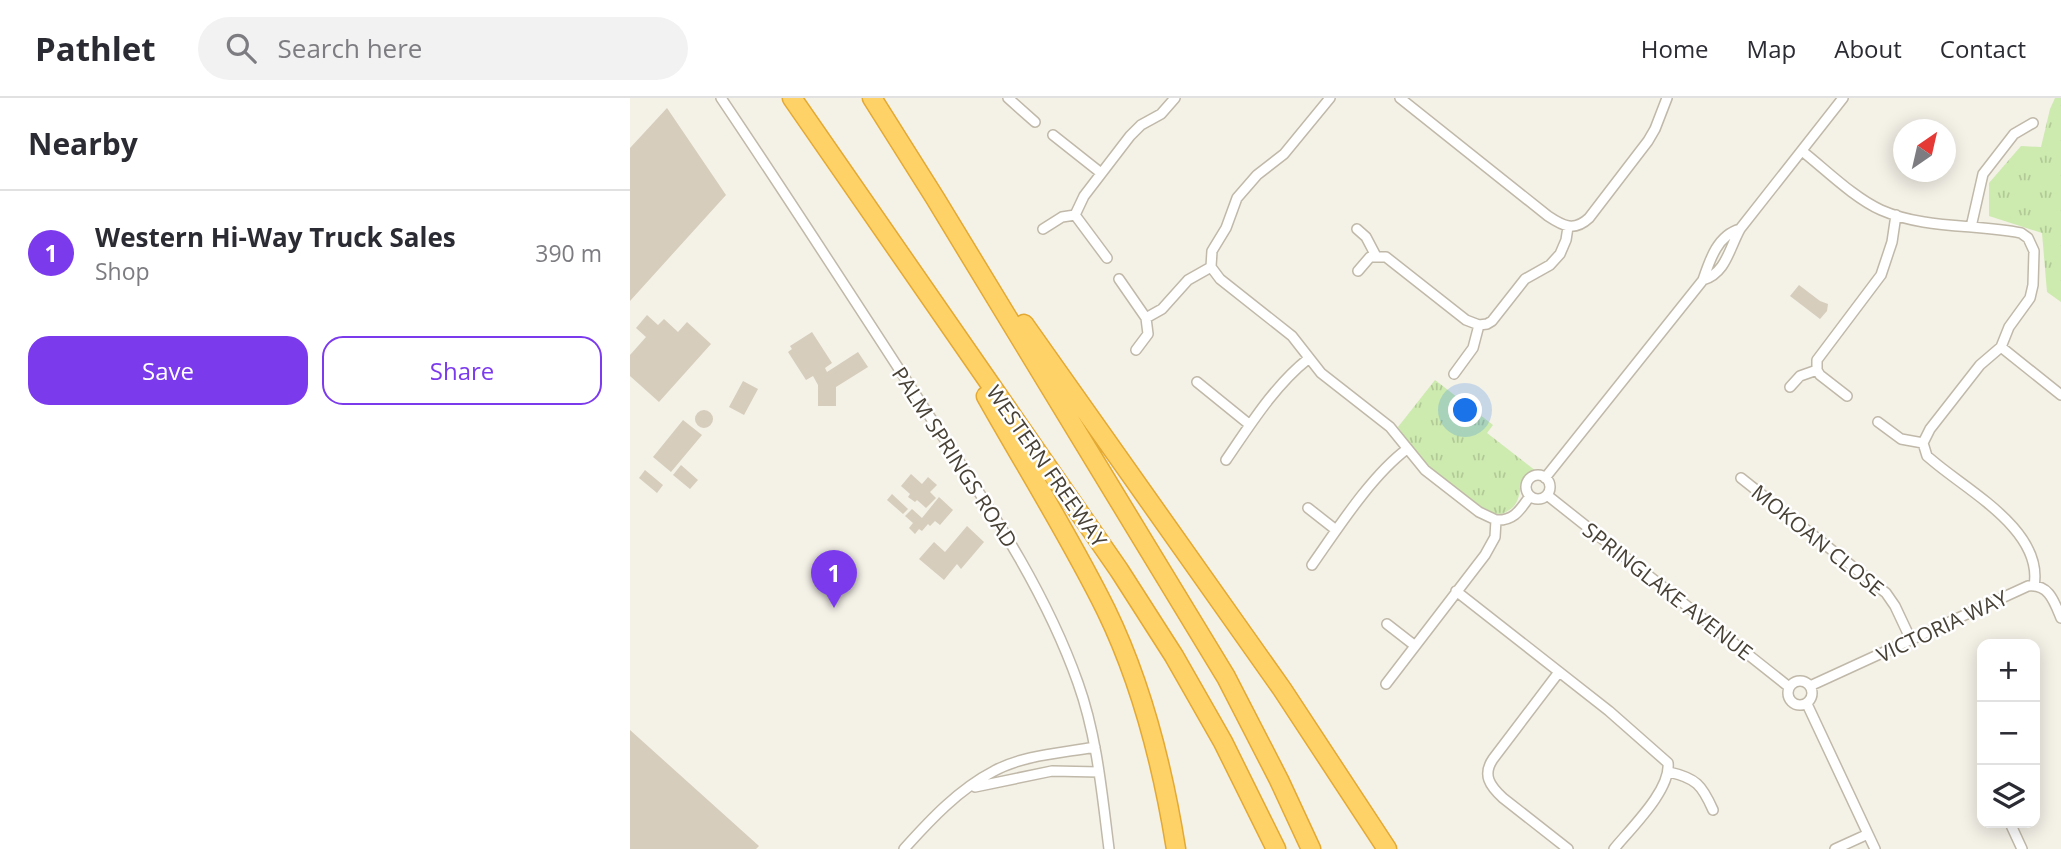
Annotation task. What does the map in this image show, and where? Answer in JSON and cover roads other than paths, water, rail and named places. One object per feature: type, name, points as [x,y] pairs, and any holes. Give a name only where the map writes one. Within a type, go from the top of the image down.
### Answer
[{"type":"highway","name":"WESTERN FREEWAY","points":[[872,98],[1226,677],[1311,849]]},
{"type":"highway","name":"WESTERN FREEWAY","points":[[795,104],[1119,570],[1174,656],[1223,742],[1276,849]]},
{"type":"highway","points":[[795,104],[979,383],[1105,610],[1124,651],[1155,747],[1176,849]]},
{"type":"highway","points":[[935,198],[1282,689],[1387,849]]},
{"type":"street","name":"PALM SPRINGS ROAD","points":[[721,98],[940,432],[1035,584],[1080,686],[1095,747],[1109,849]]},
{"type":"street","points":[[1008,98],[1035,121]]},
{"type":"street","points":[[1075,215],[1084,196],[1136,130],[1161,114],[1175,98]]},
{"type":"street","points":[[1330,98],[1284,154],[1257,175],[1237,198],[1226,228],[1212,251],[1212,267],[1220,279],[1292,336],[1308,359],[1326,377],[1390,427],[1425,470],[1479,512],[1496,520],[1507,521],[1516,516],[1530,496]]},
{"type":"street","points":[[1400,98],[1548,216],[1568,228],[1578,226],[1589,218],[1655,129],[1667,98]]},
{"type":"street","points":[[1545,478],[1703,280],[1712,277],[1722,267],[1740,229],[1843,98]]},
{"type":"street","points":[[1971,227],[1983,174],[2014,134],[2033,123]]},
{"type":"street","points":[[1053,135],[1101,173]]},
{"type":"street","points":[[1802,151],[1871,204],[1896,215],[2021,233],[2033,247],[2033,285],[2030,298],[2009,327],[2001,347],[1980,365],[1930,429],[1923,443],[1927,456],[2013,525],[2035,565],[2034,586]]},
{"type":"street","points":[[1043,229],[1062,217],[1075,215]]},
{"type":"street","points":[[1075,215],[1107,258]]},
{"type":"street","points":[[1847,396],[1823,379],[1817,370],[1817,360],[1881,275],[1892,242],[1896,215]]},
{"type":"street","points":[[1358,271],[1366,261],[1376,256],[1390,260],[1466,320],[1479,325],[1492,321],[1525,279],[1555,260],[1566,240],[1568,228]]},
{"type":"street","points":[[1357,229],[1366,237],[1376,256]]},
{"type":"street","points":[[1146,318],[1162,309],[1188,280],[1212,267]]},
{"type":"street","points":[[1119,279],[1146,318],[1148,334],[1136,350]]},
{"type":"street","points":[[1454,374],[1474,348],[1479,325]]},
{"type":"street","points":[[2001,347],[2061,395]]},
{"type":"street","points":[[1226,460],[1288,378],[1308,359]]},
{"type":"street","points":[[1790,387],[1800,376],[1817,370]]},
{"type":"street","points":[[1197,382],[1250,425]]},
{"type":"street","points":[[1878,422],[1901,439],[1923,443]]},
{"type":"street","points":[[1312,565],[1336,530],[1392,460],[1407,449]]},
{"type":"street","points":[[1538,475],[1545,478],[1549,484],[1547,495],[1539,499],[1530,496],[1526,486],[1528,480],[1538,475]]},
{"type":"street","name":"MOKOAN CLOSE","points":[[1741,478],[1886,593],[1911,640]]},
{"type":"street","name":"SPRINGLAKE AVENUE","points":[[1547,495],[1789,687]]},
{"type":"street","points":[[1308,509],[1336,530]]},
{"type":"street","points":[[1385,684],[1492,545],[1496,520]]},
{"type":"street","name":"VICTORIA WAY","points":[[1810,686],[2028,586],[2048,592],[2061,618]]},
{"type":"street","points":[[1456,591],[1668,763],[1669,772],[1662,788],[1614,849]]},
{"type":"street","points":[[1387,624],[1415,645]]},
{"type":"street","points":[[1559,672],[1493,759],[1487,775],[1494,790],[1568,849]]},
{"type":"street","points":[[1799,681],[1810,686],[1811,699],[1803,706],[1793,704],[1788,696],[1789,687],[1799,681]]},
{"type":"street","points":[[1807,704],[1875,849]]},
{"type":"street","points":[[904,849],[935,815],[995,771],[1018,762],[1095,747]]},
{"type":"street","points":[[970,788],[1052,771],[1099,772]]},
{"type":"street","points":[[1669,772],[1698,783],[1713,810]]},
{"type":"street","points":[[2012,828],[2022,849]]},
{"type":"street","points":[[1835,849],[1868,834]]},
{"type":"place","name":"Western Hi-Way Truck Sales","points":[[834,608]]}]
